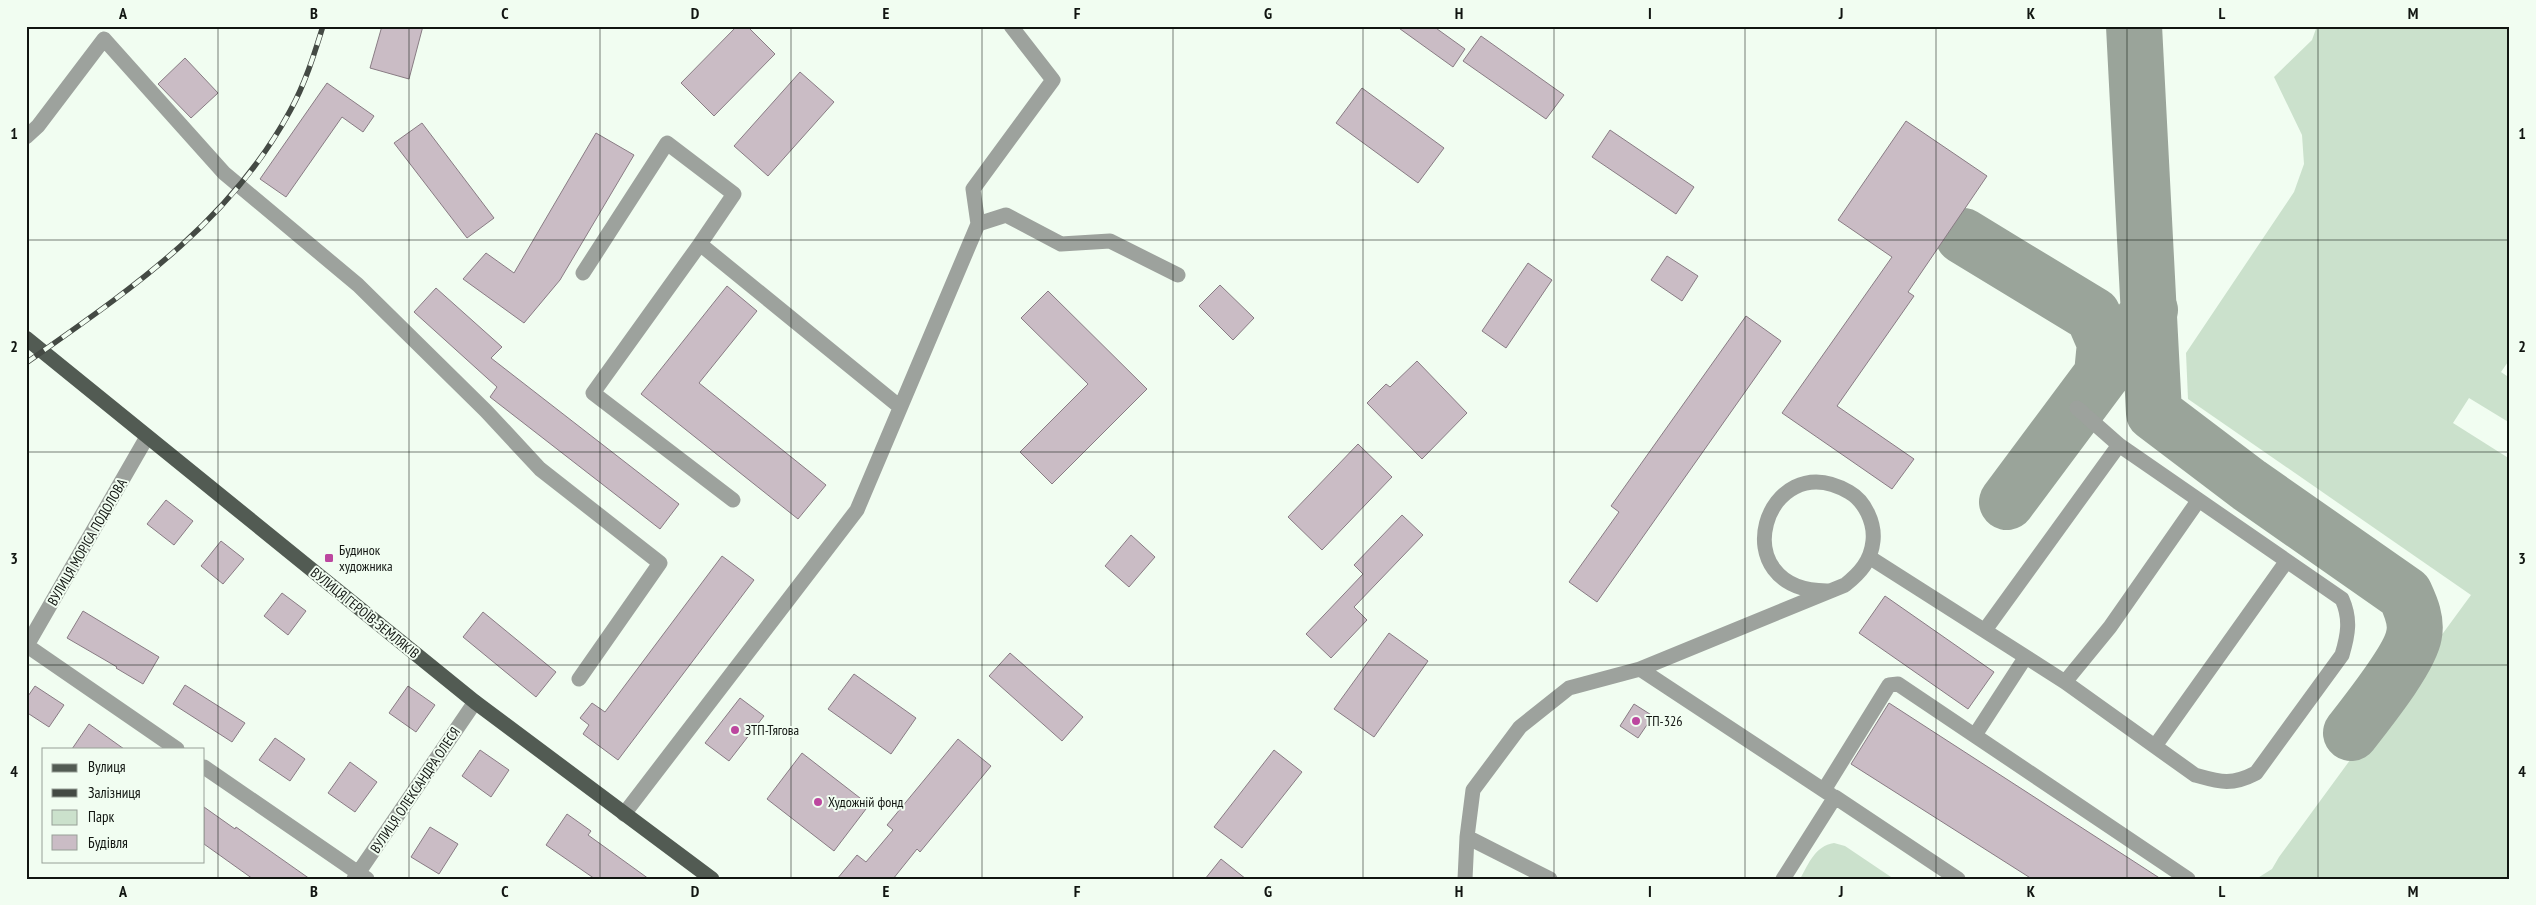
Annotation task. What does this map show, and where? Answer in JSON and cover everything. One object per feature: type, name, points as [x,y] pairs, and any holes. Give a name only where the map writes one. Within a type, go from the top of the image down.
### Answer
[{"type":"main road","name":"ВУЛИЦЯ ГЕРОЇВ-ЗЕМЛЯКІВ","points":[[26,338],[475,702],[712,879]]},
{"type":"street","points":[[624,814],[857,510],[978,224],[973,189],[1053,80],[1012,26]]},
{"type":"street","points":[[26,136],[38,126],[104,39],[224,173],[358,285],[486,411],[540,469],[660,563],[579,679]]},
{"type":"street","points":[[583,272],[667,143],[734,194],[593,393],[733,500]]},
{"type":"street","points":[[978,224],[1006,215],[1061,244],[1110,241],[1178,275]]},
{"type":"street","points":[[700,244],[900,407]]},
{"type":"street","points":[[1869,558],[1986,630],[2025,658],[2065,682],[2195,775],[2221,782],[2240,781],[2256,773],[2342,655],[2349,634],[2348,612],[2342,599],[2119,445],[2078,408]]},
{"type":"street","name":"ВУЛИЦЯ МОРІСА ПОДОЛОВА","points":[[27,646],[147,437]]},
{"type":"street","points":[[1986,630],[2119,445]]},
{"type":"street","points":[[1465,879],[1466,838],[1473,790],[1520,727],[1569,688],[1640,669],[1845,585],[1860,573],[1869,558],[1873,540],[1872,523],[1864,507],[1852,494],[1837,485],[1820,482],[1802,485],[1786,493],[1774,505],[1766,522],[1764,540],[1768,558],[1778,574],[1792,585],[1810,591],[1828,591]]},
{"type":"street","points":[[2065,682],[2110,627],[2198,500]]},
{"type":"street","points":[[2155,746],[2286,562]]},
{"type":"street","points":[[27,646],[177,748]]},
{"type":"street","points":[[1976,735],[2025,658]]},
{"type":"street","points":[[1640,669],[1958,879]]},
{"type":"street","points":[[1783,879],[1889,685],[1894,683],[1976,735],[2188,879]]},
{"type":"street","name":"ВУЛИЦЯ ОЛЕКСАНДРА ОЛЕСЯ","points":[[360,877],[475,702]]},
{"type":"street","points":[[205,768],[360,877]]},
{"type":"street","points":[[1466,838],[1550,879]]},
{"type":"green space","points":[[2317,26],[2510,26],[2510,359],[2501,372],[2510,378],[2510,423],[2469,398],[2453,423],[2510,459],[2510,879],[2256,879],[2272,869],[2471,595],[2188,399],[2186,353],[2294,192],[2304,164],[2302,135],[2274,77],[2312,40]]},
{"type":"green space","points":[[1834,843],[1845,846],[1894,879],[1800,879],[1817,851]]},
{"type":"building","points":[[382,26],[423,26],[409,79],[370,68]]},
{"type":"building","points":[[737,26],[747,26],[775,54],[714,116],[681,83]]},
{"type":"building","points":[[1396,26],[1433,26],[1465,49],[1453,67]]},
{"type":"building","points":[[1481,36],[1564,95],[1546,119],[1463,61]]},
{"type":"building","points":[[185,58],[218,93],[191,118],[158,84]]},
{"type":"building","points":[[800,72],[834,102],[768,176],[734,146]]},
{"type":"building","points":[[327,83],[374,116],[363,132],[342,117],[286,197],[260,179]]},
{"type":"building","points":[[1362,88],[1444,148],[1418,183],[1336,123]]},
{"type":"building","points":[[1906,121],[1987,176],[1908,292],[1914,296],[1837,406],[1914,459],[1892,489],[1782,413],[1892,257],[1838,220]]},
{"type":"building","points":[[422,123],[494,218],[467,238],[394,143]]},
{"type":"building","points":[[1610,130],[1694,187],[1676,214],[1592,157]]},
{"type":"building","points":[[596,133],[634,155],[560,280],[524,323],[463,279],[486,253],[514,273]]},
{"type":"building","points":[[1667,256],[1698,276],[1682,301],[1651,280]]},
{"type":"building","points":[[1528,263],[1552,280],[1506,348],[1482,331]]},
{"type":"building","points":[[1220,285],[1254,318],[1233,340],[1199,306]]},
{"type":"building","points":[[727,286],[757,311],[699,383],[826,485],[798,519],[641,394]]},
{"type":"building","points":[[436,288],[502,347],[491,358],[679,504],[660,529],[490,397],[497,387],[414,312]]},
{"type":"building","points":[[1048,291],[1147,389],[1052,484],[1020,452],[1088,384],[1021,318]]},
{"type":"building","points":[[1746,316],[1781,341],[1597,602],[1569,582],[1619,512],[1611,506]]},
{"type":"building","points":[[1417,361],[1467,413],[1422,459],[1367,403],[1386,384],[1390,387]]},
{"type":"building","points":[[1358,444],[1392,477],[1322,550],[1288,517]]},
{"type":"building","points":[[166,500],[193,521],[174,545],[147,524]]},
{"type":"building","points":[[1402,515],[1423,535],[1354,607],[1367,620],[1331,658],[1306,634],[1363,574],[1354,565]]},
{"type":"building","points":[[1131,535],[1155,557],[1129,587],[1105,566]]},
{"type":"building","points":[[221,541],[244,559],[223,584],[201,566]]},
{"type":"building","points":[[722,556],[754,580],[618,760],[583,734],[589,725],[580,718],[592,703],[605,712]]},
{"type":"building","points":[[282,593],[306,611],[288,635],[264,616]]},
{"type":"building","points":[[1885,596],[1994,672],[1968,709],[1859,633]]},
{"type":"building","points":[[83,611],[159,657],[143,684],[67,638]]},
{"type":"building","points":[[483,612],[556,672],[536,697],[463,637]]},
{"type":"building","points":[[1389,633],[1428,661],[1374,737],[1334,709]]},
{"type":"building","points":[[1010,653],[1083,717],[1062,741],[989,676]]},
{"type":"building","points":[[854,674],[916,718],[891,754],[828,709]]},
{"type":"building","points":[[185,685],[245,723],[232,742],[173,704]]},
{"type":"building","points":[[35,686],[64,705],[49,727],[26,712],[26,699]]},
{"type":"building","points":[[408,686],[435,705],[416,732],[389,713]]},
{"type":"building","name":"ЗТП-Тягова","points":[[740,698],[764,716],[729,761],[705,743]]},
{"type":"building","points":[[1889,703],[2161,879],[2032,879],[1851,764]]},
{"type":"building","name":"ТП-326","points":[[1634,704],[1653,716],[1638,738],[1620,726]]},
{"type":"building","points":[[89,724],[123,748],[73,748]]},
{"type":"building","points":[[275,738],[305,759],[290,781],[259,760]]},
{"type":"building","points":[[958,739],[991,766],[920,852],[917,849],[893,879],[837,879],[857,855],[866,862],[893,830],[887,825]]},
{"type":"building","points":[[480,750],[509,770],[491,797],[462,776]]},
{"type":"building","points":[[1274,750],[1302,772],[1242,848],[1214,827]]},
{"type":"building","name":"Художній фонд","points":[[802,753],[869,805],[834,851],[767,799]]},
{"type":"building","points":[[350,762],[377,782],[355,812],[328,793]]},
{"type":"building","points":[[205,808],[310,879],[253,879],[205,845]]},
{"type":"building","points":[[567,814],[591,831],[588,835],[649,879],[595,879],[546,845]]},
{"type":"building","points":[[430,827],[458,844],[439,874],[411,857]]},
{"type":"building","points":[[1221,859],[1246,879],[1205,879]]},
{"type":"taxiway","points":[[2134,26],[2154,413],[2249,485],[2405,594],[2415,625],[2411,645],[2397,671],[2351,733]]},
{"type":"taxiway","points":[[1963,236],[2093,315],[2105,343],[2102,374]]},
{"type":"taxiway","points":[[2007,502],[2150,310]]},
{"type":"railway","points":[[26,363],[102,309],[173,252],[207,221],[237,188],[265,151],[290,111],[305,80],[323,26]]},
{"type":"place","name":"Будинок художника","points":[[329,558]]},
{"type":"place","name":"ТП-326","points":[[1636,721]]},
{"type":"place","name":"ЗТП-Тягова","points":[[735,730]]},
{"type":"place","name":"Художній фонд","points":[[818,802]]}]
